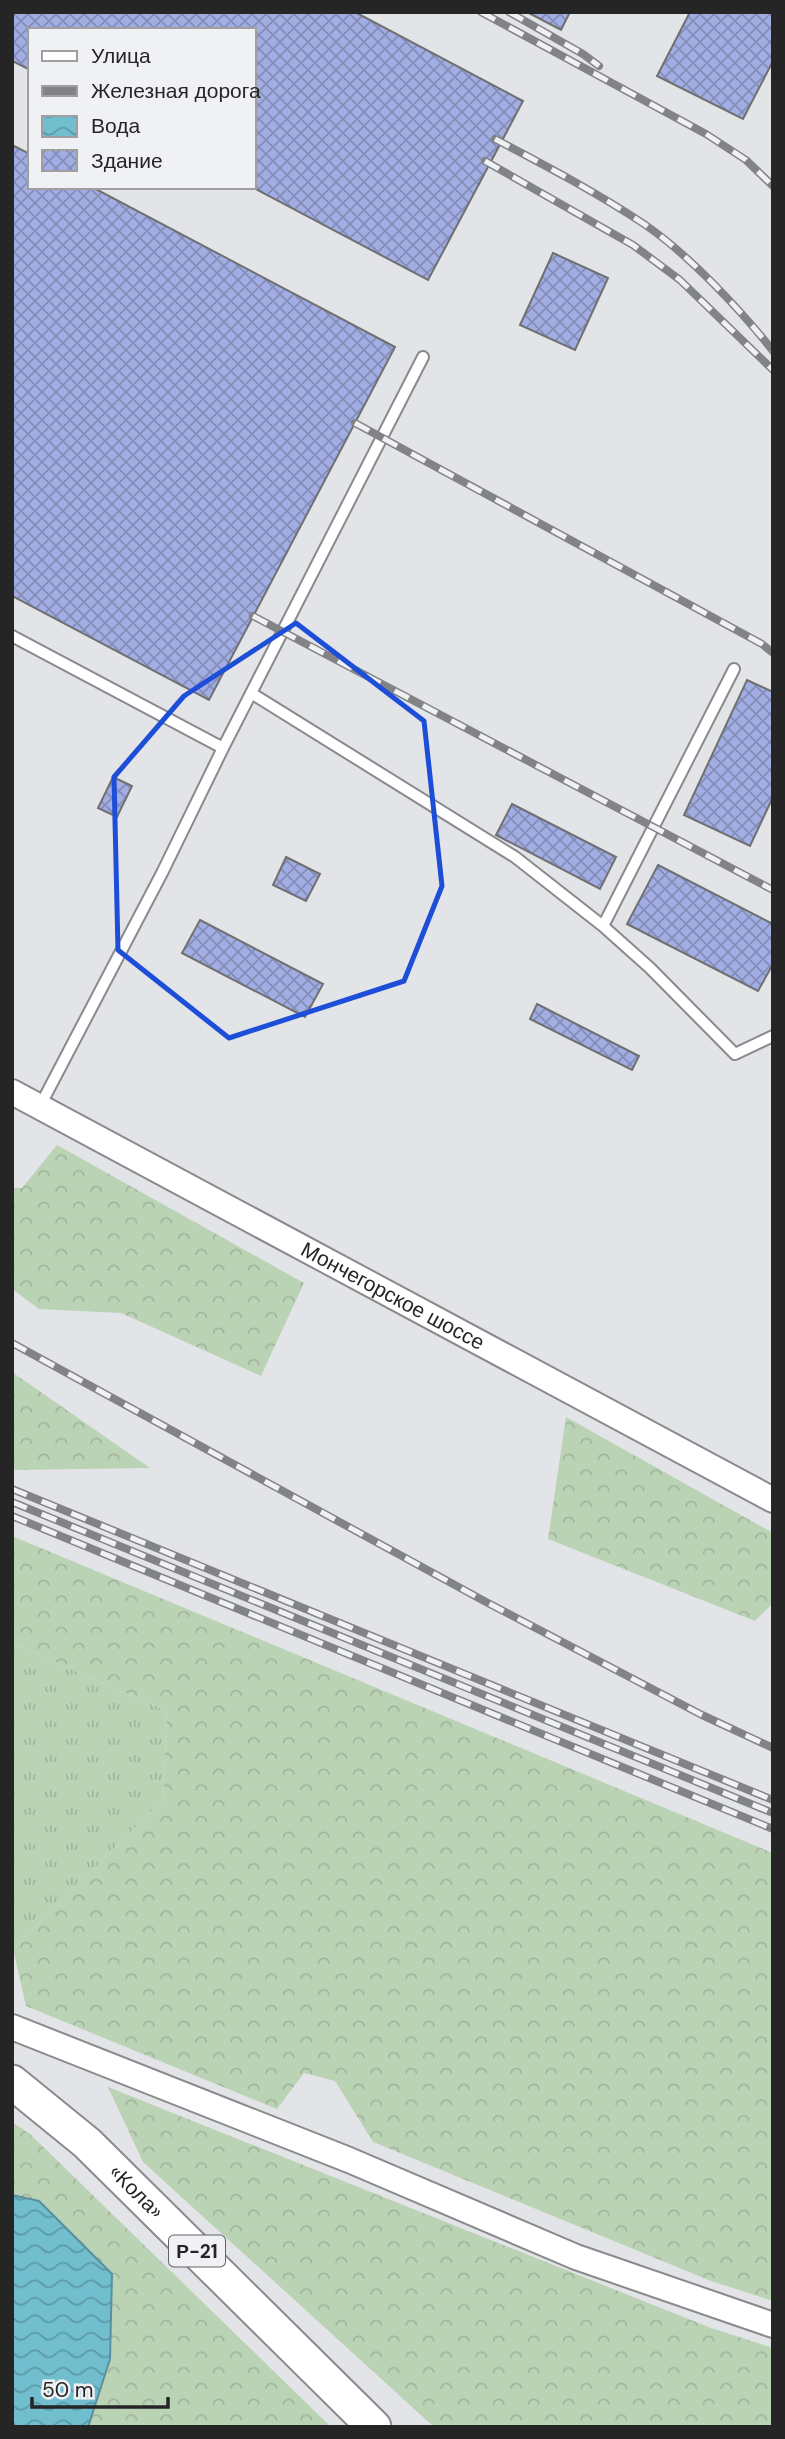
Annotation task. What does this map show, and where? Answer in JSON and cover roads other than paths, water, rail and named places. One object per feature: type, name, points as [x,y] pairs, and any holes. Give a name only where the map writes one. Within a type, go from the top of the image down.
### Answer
[{"type":"highway","name":"«Кола»","points":[[12,2082],[87,2143],[374,2427]]},
{"type":"street","name":"Мончегорское шоссе","points":[[12,1092],[773,1500]]},
{"type":"street","points":[[12,2027],[336,2155],[576,2257],[773,2325]]},
{"type":"lane","points":[[40,1107],[162,873],[423,357]]},
{"type":"lane","points":[[12,636],[223,748]]},
{"type":"lane","points":[[603,926],[734,669]]},
{"type":"lane","points":[[251,694],[515,857],[603,926],[650,968],[735,1054],[773,1036]]},
{"type":"water","points":[[12,2195],[39,2201],[112,2274],[110,2359],[88,2427],[12,2427]]},
{"type":"railway","points":[[481,12],[706,134],[746,160],[773,186]]},
{"type":"railway","points":[[509,12],[599,66]]},
{"type":"railway","points":[[495,139],[589,190],[661,236],[713,283],[773,351]]},
{"type":"railway","points":[[485,161],[633,245],[680,280],[773,370]]},
{"type":"railway","points":[[355,423],[762,644],[773,653]]},
{"type":"railway","points":[[253,616],[773,890]]},
{"type":"railway","points":[[12,1343],[486,1602],[702,1715],[773,1748]]},
{"type":"railway","points":[[12,1489],[773,1800]]},
{"type":"railway","points":[[12,1502],[773,1813]]},
{"type":"railway","points":[[12,1516],[773,1829]]}]
